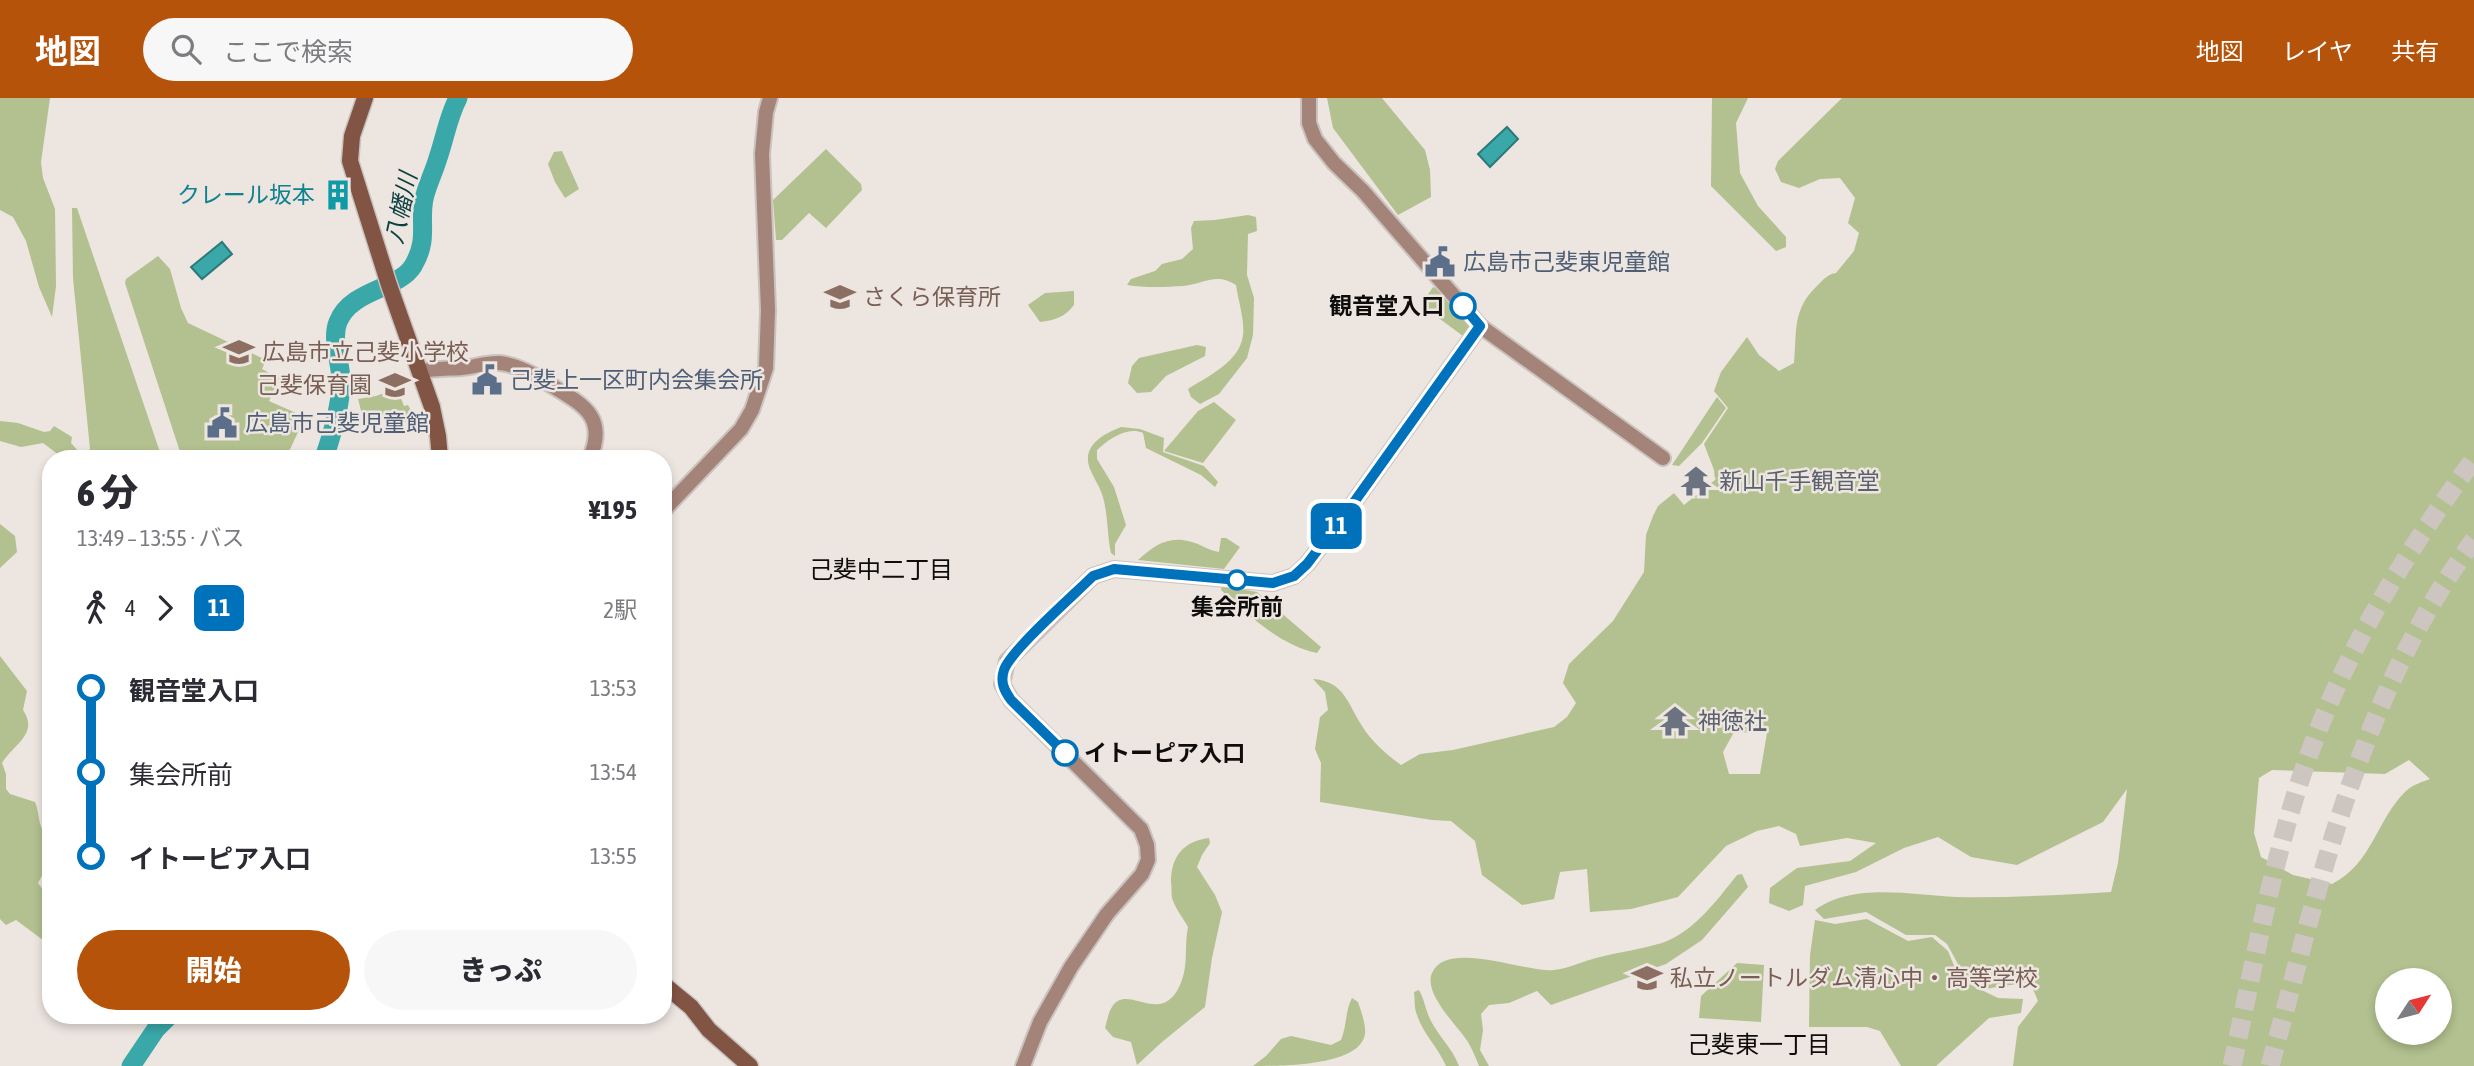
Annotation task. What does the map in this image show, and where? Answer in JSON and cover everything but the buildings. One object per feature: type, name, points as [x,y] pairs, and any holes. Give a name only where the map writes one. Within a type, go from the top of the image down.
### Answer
[{"type":"main road","points":[[365,98],[352,136],[350,161],[436,422],[439,450]]},
{"type":"main road","points":[[672,991],[691,1007],[709,1030],[750,1066]]},
{"type":"street","points":[[672,502],[741,429],[752,410],[766,368],[768,310],[762,154],[770,98]]},
{"type":"street","points":[[1310,98],[1309,123],[1315,139],[1480,326],[1663,458]]},
{"type":"street","points":[[1023,1066],[1040,1022],[1061,984],[1107,914],[1142,874],[1148,860],[1147,845],[1141,829],[1011,700],[1002,684],[1007,661],[1093,576],[1102,571],[1114,569],[1273,583],[1294,576],[1307,564],[1352,505],[1480,326]]},
{"type":"street","points":[[419,372],[434,368],[494,363],[523,370],[586,407],[593,418],[596,432],[592,450]]},
{"type":"green space","points":[[0,98],[50,98],[41,162],[43,178],[55,209],[56,286],[52,317],[39,287],[26,241],[13,217],[0,210]]},
{"type":"green space","points":[[1327,98],[1382,98],[1425,150],[1430,170],[1431,197],[1398,215],[1333,128]]},
{"type":"green space","points":[[1712,98],[1748,98],[1736,123],[1740,173],[1758,206],[1786,237],[1786,247],[1776,251],[1711,186]]},
{"type":"green space","points":[[1842,98],[2474,98],[2474,1066],[2013,1066],[2018,1027],[2038,1001],[2030,982],[1985,989],[1964,975],[1947,944],[1935,935],[1906,935],[1866,912],[1824,919],[1815,910],[1830,901],[1864,893],[1975,897],[2111,892],[2118,863],[2127,789],[2103,822],[2017,865],[1971,857],[1938,837],[1904,848],[1856,872],[1805,886],[1803,905],[1789,911],[1769,903],[1770,888],[1797,868],[1850,861],[1876,843],[1847,838],[1800,846],[1796,834],[1779,826],[1757,831],[1726,846],[1678,897],[1631,909],[1590,912],[1587,869],[1560,872],[1554,899],[1522,905],[1482,875],[1475,841],[1451,821],[1320,802],[1321,763],[1315,749],[1320,717],[1328,710],[1325,692],[1313,679],[1332,684],[1338,689],[1370,737],[1401,765],[1420,754],[1453,750],[1554,727],[1567,717],[1576,703],[1563,683],[1569,664],[1613,621],[1644,572],[1646,535],[1658,506],[1674,493],[1684,505],[1715,480],[1704,444],[1728,408],[1714,391],[1721,372],[1747,337],[1759,355],[1779,371],[1794,363],[1797,321],[1804,303],[1824,279],[1836,273],[1854,251],[1859,233],[1848,223],[1855,198],[1840,178],[1820,179],[1799,188],[1781,182],[1775,169],[1778,161]],"holes":[[[1734,732],[1767,733],[1760,774],[1729,774],[1723,752]],[[2409,760],[2430,779],[2408,789],[2396,802],[2366,853],[2346,875],[2332,884],[2293,875],[2261,857],[2254,833],[2259,778],[2272,770],[2385,774]]]},
{"type":"green space","points":[[826,149],[861,184],[862,190],[826,228],[809,213],[782,240],[776,240],[773,200]]},
{"type":"green space","points":[[562,151],[579,189],[565,198],[548,164],[554,152]]},
{"type":"green space","points":[[72,208],[77,208],[159,450],[89,450],[73,278]]},
{"type":"green space","points":[[1248,215],[1256,217],[1257,231],[1248,234],[1247,275],[1254,298],[1253,335],[1247,358],[1219,394],[1200,404],[1191,397],[1188,389],[1230,361],[1241,345],[1243,324],[1236,285],[1216,279],[1183,286],[1127,285],[1131,279],[1155,271],[1162,264],[1182,259],[1193,249],[1191,228],[1194,221]]},
{"type":"green space","points":[[158,256],[170,269],[188,323],[266,360],[262,369],[279,378],[269,401],[305,417],[290,450],[179,450],[125,283],[126,279]]},
{"type":"green space","points":[[1433,287],[1444,293],[1469,322],[1466,335],[1463,336],[1421,305]]},
{"type":"green space","points":[[1074,291],[1074,305],[1055,319],[1040,322],[1028,305],[1045,293]]},
{"type":"green space","points":[[1197,345],[1206,347],[1205,356],[1166,376],[1151,392],[1137,393],[1128,383],[1132,366],[1139,358]]},
{"type":"green space","points":[[397,388],[404,406],[408,405],[416,420],[397,423],[394,412],[364,422],[358,399]]},
{"type":"green space","points":[[1717,397],[1726,408],[1702,443],[1679,466],[1672,465]]},
{"type":"green space","points":[[1214,402],[1236,420],[1203,463],[1164,451],[1198,411]]},
{"type":"green space","points":[[0,421],[18,423],[44,432],[50,431],[54,426],[72,437],[71,443],[77,450],[52,450],[43,443],[21,447],[0,441]]},
{"type":"green space","points":[[1121,427],[1140,429],[1164,438],[1163,452],[1204,466],[1218,482],[1215,487],[1201,475],[1146,448],[1143,433],[1125,432],[1107,442],[1097,450],[1097,459],[1114,487],[1126,525],[1115,544],[1115,556],[1111,553],[1102,494],[1088,461],[1095,442]]},
{"type":"green space","points":[[0,524],[15,536],[17,552],[0,568]]},
{"type":"green space","points":[[1221,538],[1226,538],[1240,547],[1224,569],[1138,560],[1155,547],[1173,540],[1192,542],[1219,552]]},
{"type":"green space","points":[[1222,586],[1257,592],[1321,647],[1317,653],[1277,636],[1221,590]]},
{"type":"green space","points":[[0,656],[27,691],[23,710],[27,718],[27,732],[2,763],[6,774],[6,789],[10,794],[35,802],[42,828],[42,876],[38,883],[42,889],[42,939],[16,920],[6,925],[0,919]]},
{"type":"green space","points":[[1209,838],[1210,843],[1197,867],[1215,895],[1222,912],[1205,1007],[1137,1065],[1131,1042],[1113,1037],[1105,1028],[1109,1015],[1118,1001],[1126,999],[1163,1003],[1172,997],[1180,985],[1188,927],[1172,898],[1173,865],[1186,846]]},
{"type":"green space","points":[[1742,874],[1748,887],[1702,940],[1666,964],[1551,1005],[1537,991],[1509,1003],[1489,1005],[1481,1014],[1483,1030],[1480,1050],[1489,1066],[1479,1066],[1468,1042],[1432,990],[1432,973],[1440,963],[1453,959],[1470,958],[1554,970],[1662,943],[1695,923],[1737,875]]},
{"type":"green space","points":[[1867,919],[1908,941],[1932,937],[1948,951],[1957,973],[1965,982],[1998,998],[2023,999],[2021,1013],[1989,1018],[1936,1066],[1901,1066],[1880,1031],[1867,1027],[1809,1027],[1810,955],[1815,920],[1835,924]]},
{"type":"green space","points":[[1737,963],[1764,965],[1761,1022],[1699,1018],[1701,996]]},
{"type":"green space","points":[[1419,990],[1432,1023],[1459,1066],[1446,1066],[1423,1028],[1415,1006],[1414,992]]},
{"type":"green space","points":[[1352,998],[1358,1002],[1365,1034],[1360,1045],[1350,1052],[1318,1062],[1253,1066],[1281,1039],[1291,1036],[1331,1045],[1341,1040]]},
{"type":"water","points":[[1507,127],[1518,139],[1490,167],[1478,154]]},
{"type":"water","points":[[222,242],[232,254],[202,279],[191,267]]},
{"type":"waterway","name":"八幡川","points":[[326,450],[341,391],[336,336],[338,322],[344,311],[353,303],[397,280],[413,266],[421,248],[425,194],[458,98]]},
{"type":"waterway","name":"八幡川","points":[[131,1066],[161,1024]]},
{"type":"tunnel","points":[[2232,1066],[2278,858],[2316,736],[2366,627],[2406,558],[2474,459]]},
{"type":"tunnel","points":[[2270,1066],[2326,860],[2372,727],[2401,662],[2434,600],[2474,540]]},
{"type":"bus line","name":"11","points":[[1065,753],[1011,700],[1002,684],[1007,661],[1093,576],[1102,571],[1114,569],[1273,583],[1294,576],[1307,564],[1352,505],[1480,326],[1463,306]]},
{"type":"place","name":"クレール坂本","points":[[338,195]]},
{"type":"place","name":"広島市己斐東児童館","points":[[1440,262]]},
{"type":"place","name":"さくら保育所","points":[[840,297]]},
{"type":"place","name":"観音堂入口","points":[[1463,306]]},
{"type":"place","name":"広島市立己斐小学校","points":[[239,352]]},
{"type":"place","name":"己斐上一区町内会集会所","points":[[487,380]]},
{"type":"place","name":"己斐保育園","points":[[395,385]]},
{"type":"place","name":"広島市己斐児童館","points":[[222,423]]},
{"type":"place","name":"新山千手観音堂","points":[[1696,481]]},
{"type":"place","name":"集会所前","points":[[1237,580]]},
{"type":"place","name":"神徳社","points":[[1675,721]]},
{"type":"place","name":"イトーピア入口","points":[[1065,753]]},
{"type":"place","name":"私立ノートルダム清心中・高等学校","points":[[1647,978]]},
{"type":"district","name":"己斐中二丁目","points":[[881,569]]},
{"type":"district","name":"己斐東一丁目","points":[[1759,1044]]}]
